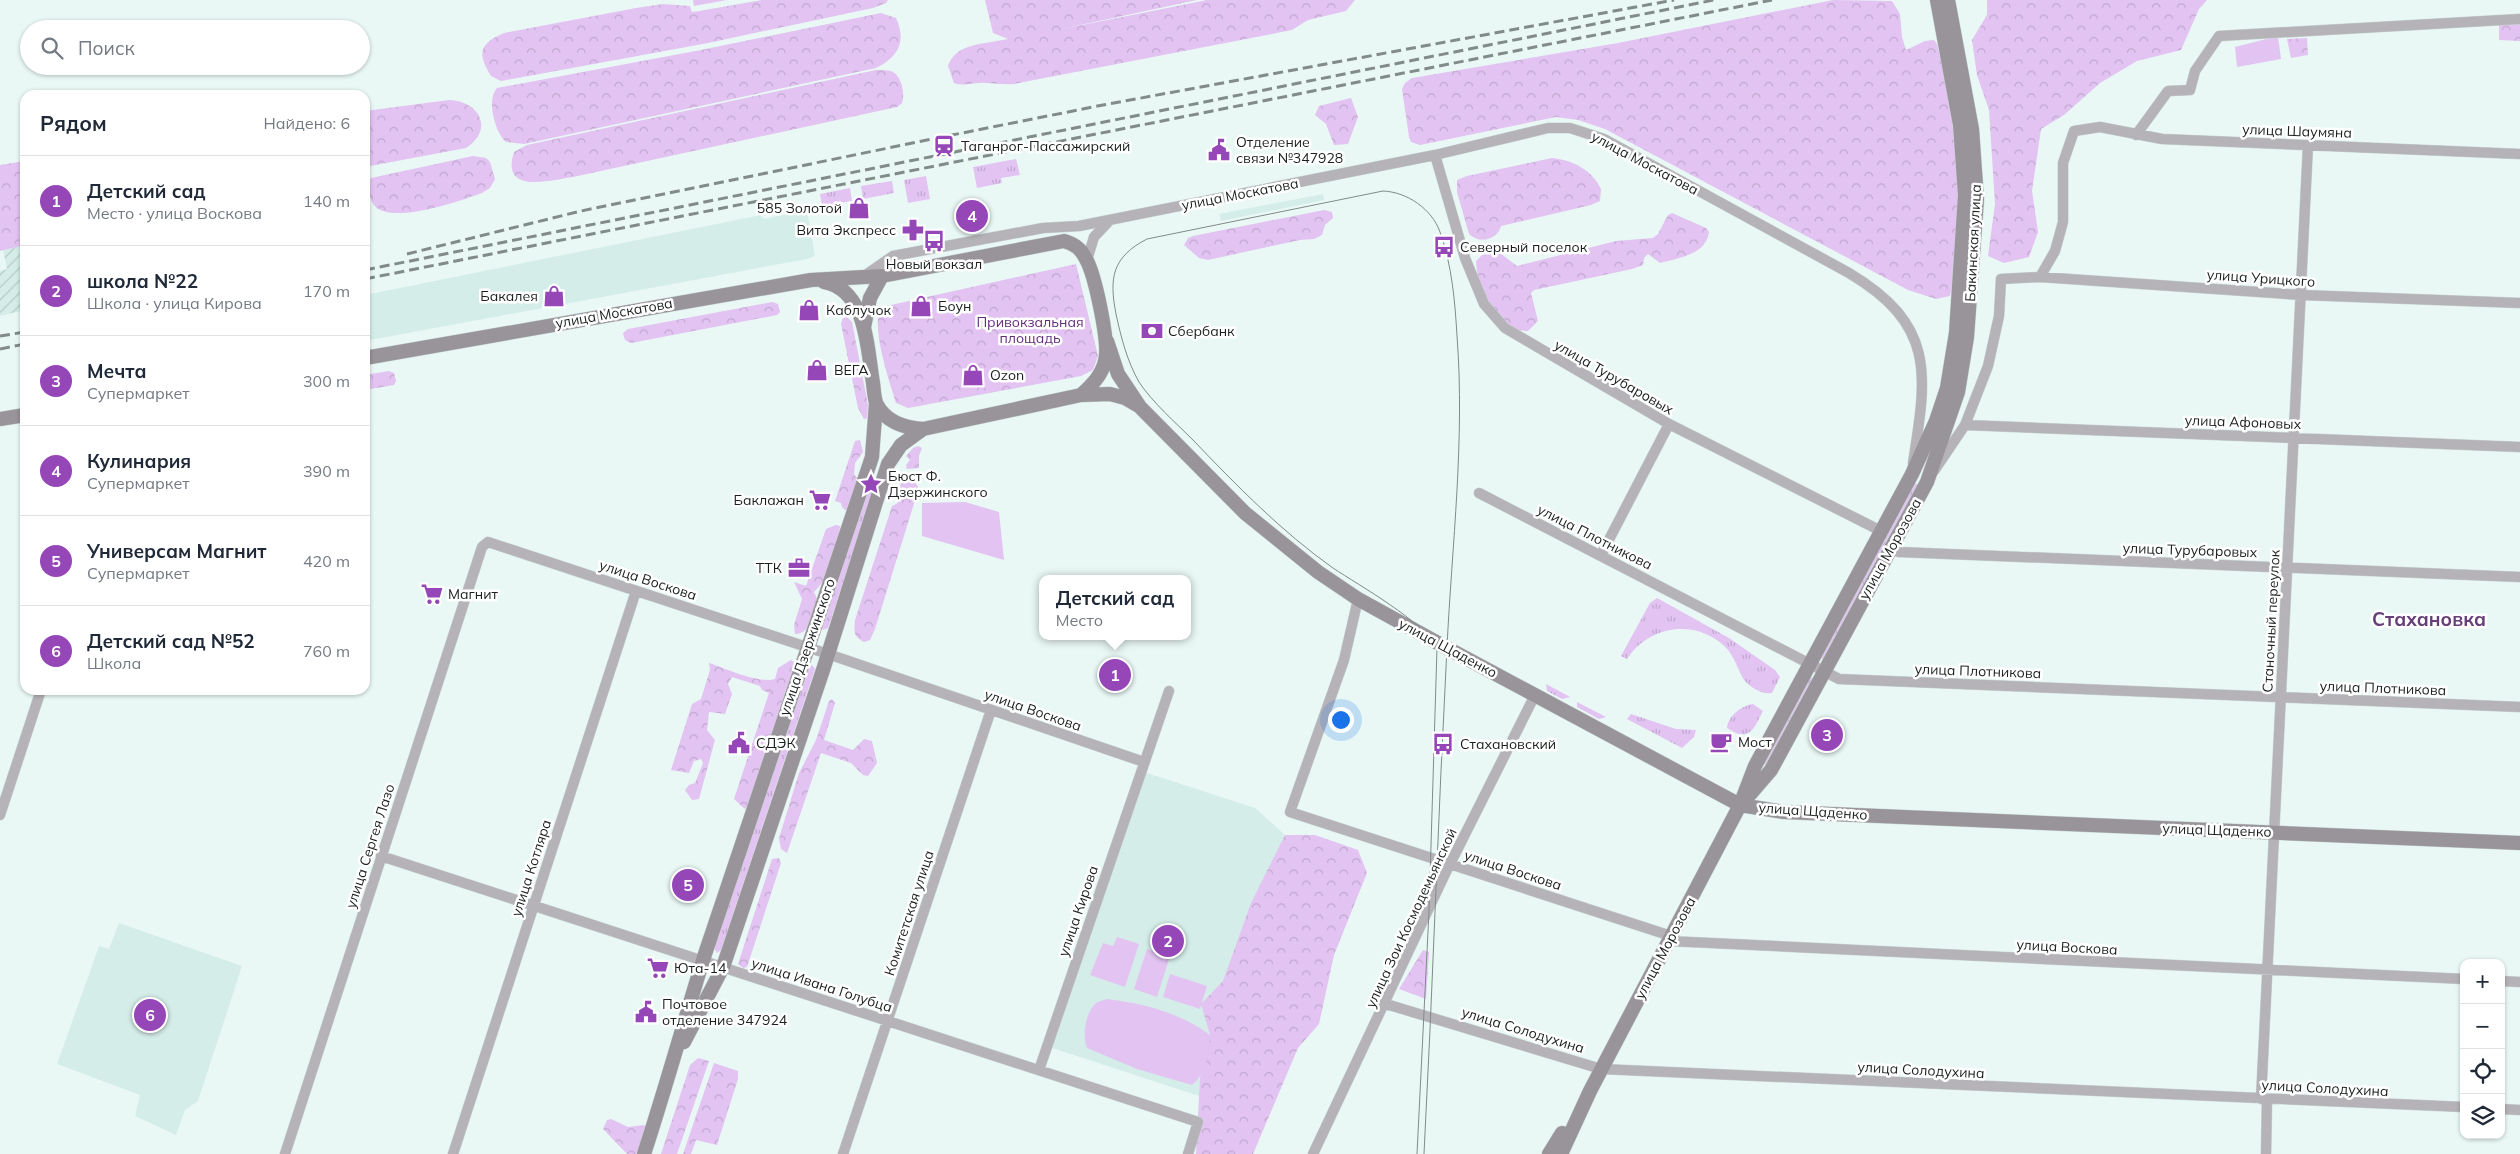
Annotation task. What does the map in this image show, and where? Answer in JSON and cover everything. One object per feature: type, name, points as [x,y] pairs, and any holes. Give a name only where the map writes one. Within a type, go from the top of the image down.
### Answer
[{"type":"main road","name":"Бакинская улица","points":[[1927,482],[1958,392],[1965,358],[1977,220],[1976,168],[1972,129],[1949,35],[1936,0]]},
{"type":"main road","name":"Бакинская улица","points":[[1912,474],[1936,420],[1947,388],[1953,354],[1965,224],[1963,155],[1949,35],[1948,0]]},
{"type":"main road","points":[[811,280],[834,284],[847,292],[864,327],[876,403],[888,418],[899,425],[924,429],[1081,395],[1098,378],[1106,359],[1106,341],[1087,260],[1074,244],[1064,241]]},
{"type":"main road","name":"улица Москатова","points":[[370,357],[811,280],[882,276],[1064,241]]},
{"type":"main road","points":[[864,327],[870,298],[882,276]]},
{"type":"main road","name":"улица Щаденко","points":[[1106,341],[1118,374],[1140,407],[1245,514],[1318,572],[1358,600],[1740,805],[1784,812],[2520,843]]},
{"type":"main road","name":"улица Щаденко","points":[[1081,395],[1110,394],[1124,398],[1140,407]]},
{"type":"main road","name":"улица Дзержинского","points":[[644,1154],[675,1060],[686,1013],[703,960],[872,457],[876,403]]},
{"type":"main road","points":[[0,419],[20,416]]},
{"type":"main road","name":"улица Дзержинского","points":[[675,1060],[723,967],[828,654],[888,464],[901,445],[924,429]]},
{"type":"main road","name":"улица Морозова","points":[[1560,1154],[1601,1069],[1740,805],[1755,766],[1912,474]]},
{"type":"main road","name":"улица Морозова","points":[[1740,805],[1771,770],[1927,482]]},
{"type":"main road","name":"улица Морозова","points":[[1549,1154],[1590,1091]]},
{"type":"street","points":[[2136,135],[2168,91],[2190,90],[2196,71],[2219,36],[2520,19]]},
{"type":"street","name":"улица Шаумяна","points":[[2040,278],[2055,251],[2063,222],[2063,163],[2074,131],[2100,127],[2162,139],[2520,154]]},
{"type":"street","name":"улица Москатова","points":[[864,276],[893,256],[1043,228],[1079,226],[1435,155],[1548,128],[1570,128],[1588,132],[1613,143],[1873,287],[1903,316],[1916,343],[1922,380],[1922,401],[1912,474]]},
{"type":"street","name":"Станочный переулок","points":[[2266,1154],[2264,1099],[2267,970],[2308,145]]},
{"type":"street","name":"улица Турубаровых","points":[[1435,155],[1465,258],[1484,304],[1494,318],[1520,339],[1669,424],[1881,531]]},
{"type":"street","points":[[1087,260],[1094,237],[1111,219]]},
{"type":"street","points":[[1064,241],[1079,226]]},
{"type":"street","points":[[882,276],[893,256]]},
{"type":"street","name":"улица Урицкого","points":[[2001,279],[2040,278],[2301,295],[2520,303]]},
{"type":"street","name":"улица Морозова","points":[[1927,482],[1965,425],[1988,366],[1999,316],[2001,279]]},
{"type":"street","points":[[1601,555],[1669,424]]},
{"type":"street","name":"улица Афоновых","points":[[1965,425],[2520,447]]},
{"type":"street","name":"улица Плотникова","points":[[1479,493],[1839,679],[2520,707]]},
{"type":"street","name":"улица Воскова","points":[[482,547],[488,542],[828,654],[1144,762]]},
{"type":"street","name":"улица Сергея Лазо","points":[[285,1154],[482,547]]},
{"type":"street","name":"улица Турубаровых","points":[[1890,549],[1899,552],[2520,577]]},
{"type":"street","name":"улица Котляра","points":[[453,1154],[636,591]]},
{"type":"street","name":"улица Воскова","points":[[1358,600],[1344,660],[1290,812],[1670,938],[2460,979]]},
{"type":"street","name":"улица Кирова","points":[[1039,1070],[1169,691]]},
{"type":"street","points":[[0,815],[39,695]]},
{"type":"street","name":"улица Зои Космодемьянской","points":[[1313,1154],[1386,1004],[1450,864],[1535,695]]},
{"type":"street","name":"Комитетская улица","points":[[843,1154],[990,710]]},
{"type":"street","name":"улица Ивана Голубца","points":[[381,856],[1198,1122],[1188,1154]]},
{"type":"street","points":[[2505,981],[2520,982]]},
{"type":"street","name":"улица Солодухина","points":[[1386,1004],[1601,1069],[2460,1107]]},
{"type":"street","points":[[2505,1109],[2520,1110]]},
{"type":"shaded area","points":[[1323,194],[1324,200],[1221,221],[1219,214]]},
{"type":"shaded area","points":[[807,210],[815,256],[370,340],[370,294],[761,215],[764,219]]},
{"type":"shaded area","points":[[20,246],[20,311],[0,316],[0,271],[7,269],[3,250]]},
{"type":"shaded area","points":[[1141,771],[1255,808],[1285,835],[1202,1097],[1049,1047]]},
{"type":"shaded area","points":[[119,923],[242,966],[198,1101],[185,1110],[176,1135],[135,1116],[140,1095],[57,1064],[99,946],[109,949]]},
{"type":"green space","points":[[693,0],[727,0],[694,6]]},
{"type":"green space","points":[[762,0],[888,0],[886,3],[873,8],[708,43],[501,81],[491,76],[482,55],[485,45],[489,41],[504,33],[663,4],[690,6],[692,12]]},
{"type":"green space","points":[[985,0],[1197,0],[1057,30],[1207,0],[1355,0],[1346,11],[1308,20],[1292,30],[1014,84],[982,83],[962,85],[954,83],[948,66],[958,52],[973,45],[1008,39],[993,33]]},
{"type":"green space","points":[[1833,0],[1892,1],[1900,14],[1902,37],[1906,50],[1925,41],[1934,40],[1937,44],[1950,97],[1959,195],[1950,296],[1936,299],[1908,290],[1605,129],[1578,120],[1556,117],[1420,145],[1411,142],[1409,137],[1402,89],[1405,83],[1412,78],[1618,43]]},
{"type":"green space","points":[[1987,0],[2207,0],[2199,9],[2181,50],[2137,61],[2100,83],[2064,115],[2041,129],[2032,191],[2038,232],[2029,257],[2004,263],[1988,256],[1995,204],[1989,110],[1977,75],[1972,40],[1987,15]]},
{"type":"green space","points":[[881,13],[896,18],[901,34],[895,54],[884,64],[876,68],[524,144],[506,142],[495,124],[492,100],[497,88],[701,50]]},
{"type":"green space","points":[[2499,24],[2520,24],[2520,41],[2499,40]]},
{"type":"green space","points":[[2278,36],[2281,59],[2237,67],[2235,47]]},
{"type":"green space","points":[[2307,38],[2308,55],[2291,58],[2287,39]]},
{"type":"green space","points":[[876,70],[891,71],[899,78],[903,95],[902,103],[897,107],[573,177],[530,182],[521,180],[514,174],[512,166],[514,152],[527,145]]},
{"type":"green space","points":[[1351,98],[1358,117],[1348,144],[1334,145],[1326,124],[1315,115],[1319,106]]},
{"type":"green space","points":[[449,100],[460,102],[468,105],[480,117],[480,133],[475,141],[466,148],[370,166],[370,110]]},
{"type":"green space","points":[[473,156],[486,158],[490,162],[495,179],[490,188],[482,193],[458,201],[423,210],[390,213],[378,209],[371,200],[371,178]]},
{"type":"green space","points":[[1552,158],[1567,161],[1587,171],[1601,189],[1600,201],[1591,205],[1501,226],[1496,234],[1488,239],[1478,239],[1469,234],[1457,192],[1457,180],[1467,176]]},
{"type":"green space","points":[[1016,159],[1020,175],[1001,178],[1002,183],[977,188],[973,167]]},
{"type":"green space","points":[[20,162],[20,246],[0,251],[0,165]]},
{"type":"green space","points":[[926,176],[930,199],[908,203],[904,180]]},
{"type":"green space","points":[[892,181],[894,193],[863,199],[861,186]]},
{"type":"green space","points":[[850,188],[852,201],[822,206],[820,194]]},
{"type":"green space","points":[[1324,210],[1332,212],[1333,218],[1325,225],[1322,235],[1314,239],[1300,240],[1208,260],[1199,258],[1184,245],[1188,238],[1193,236]]},
{"type":"green space","points":[[1672,213],[1706,228],[1709,232],[1703,246],[1690,254],[1660,263],[1648,254],[1644,258],[1643,265],[1632,269],[1534,290],[1531,293],[1538,321],[1528,331],[1517,329],[1507,324],[1490,306],[1484,295],[1477,272],[1476,261],[1482,255],[1500,253],[1517,266],[1616,241],[1653,238],[1658,234],[1668,215]]},
{"type":"green space","name":"Привокзальная площадь","points":[[1076,264],[1098,356],[1093,370],[1081,376],[908,408],[896,403],[879,339],[879,315],[882,307]]},
{"type":"green space","points":[[772,302],[778,304],[780,312],[777,315],[631,343],[625,340],[623,333],[628,329]]},
{"type":"green space","points":[[847,317],[852,322],[868,405],[867,418],[864,419],[858,408],[841,324],[843,318]]},
{"type":"green space","points":[[389,371],[394,373],[396,381],[394,385],[370,389],[370,374]]},
{"type":"green space","points":[[860,440],[863,452],[855,463],[854,474],[859,481],[849,509],[845,510],[841,503],[835,501],[855,441]]},
{"type":"green space","points":[[918,446],[922,448],[919,456],[919,468],[907,469],[906,465],[910,460],[906,456],[913,448]]},
{"type":"green space","points":[[901,481],[915,482],[918,487],[917,494],[875,629],[870,640],[864,642],[855,633],[855,620],[892,506],[898,503],[894,492],[900,490]]},
{"type":"green space","points":[[1913,482],[1919,485],[1824,660],[1819,657]]},
{"type":"green space","points":[[867,486],[874,488],[828,628],[823,630],[821,626]]},
{"type":"green space","points":[[965,502],[999,512],[1004,560],[922,536],[922,503]]},
{"type":"green space","points":[[836,525],[840,526],[835,553],[825,579],[814,592],[817,599],[811,621],[805,630],[795,634],[794,625],[802,599],[794,582],[806,586],[826,529]]},
{"type":"green space","points":[[1657,598],[1729,638],[1775,670],[1780,677],[1772,693],[1761,692],[1748,684],[1729,651],[1718,640],[1704,633],[1676,629],[1662,632],[1649,638],[1637,647],[1627,659],[1621,656],[1650,603]]},
{"type":"green space","points":[[791,660],[796,663],[748,805],[745,809],[734,799],[769,693],[762,690],[760,686],[732,677],[728,684],[732,694],[725,714],[709,712],[707,730],[715,740],[699,799],[692,800],[685,790],[689,785],[695,783],[703,763],[701,759],[694,761],[689,773],[671,770],[692,704],[701,699],[710,670],[709,663],[732,672],[768,680],[775,679],[778,668]]},
{"type":"green space","points":[[812,665],[815,669],[721,950],[717,953],[714,948],[807,667]]},
{"type":"green space","points":[[1809,676],[1814,679],[1768,767],[1762,763]]},
{"type":"green space","points":[[1546,684],[1570,697],[1562,699],[1547,691]]},
{"type":"green space","points":[[832,699],[835,703],[824,740],[853,750],[864,739],[872,741],[877,763],[868,776],[863,775],[851,763],[821,753],[787,853],[781,849],[779,838],[799,773],[816,740],[829,701]]},
{"type":"green space","points":[[1577,702],[1606,717],[1599,719],[1577,707]]},
{"type":"green space","points":[[1753,704],[1763,711],[1750,732],[1741,734],[1727,728],[1730,719],[1736,712]]},
{"type":"green space","points":[[1631,714],[1676,729],[1696,730],[1694,737],[1682,748],[1627,719]]},
{"type":"green space","points":[[1285,835],[1315,835],[1358,850],[1367,873],[1334,955],[1319,1024],[1298,1048],[1253,1154],[1196,1154],[1200,1078],[1210,1035],[1201,1004],[1223,981],[1251,903]]},
{"type":"green space","points":[[779,858],[781,863],[747,967],[743,968],[738,964],[772,859]]},
{"type":"green space","points":[[1117,937],[1139,944],[1125,987],[1090,975],[1103,943],[1113,946]]},
{"type":"green space","points":[[1147,949],[1170,956],[1157,997],[1134,989]]},
{"type":"green space","points":[[1423,950],[1429,952],[1426,999],[1399,989]]},
{"type":"green space","points":[[1170,974],[1207,986],[1200,1009],[1163,997]]},
{"type":"green space","points":[[1107,999],[1161,1010],[1199,1027],[1210,1035],[1206,1062],[1197,1080],[1192,1085],[1137,1069],[1087,1048],[1085,1031],[1089,1013],[1096,1003]]},
{"type":"green space","points":[[698,1058],[709,1061],[677,1154],[661,1154],[690,1065]]},
{"type":"green space","points":[[714,1063],[738,1071],[738,1079],[717,1145],[696,1140],[691,1154],[683,1154]]},
{"type":"green space","points":[[611,1119],[628,1127],[643,1125],[647,1127],[639,1154],[627,1154],[603,1129],[607,1120]]},
{"type":"tram line","points":[[1417,1154],[1429,911],[1437,648],[1430,638],[1405,616],[1333,568],[1278,524],[1157,405],[1139,382],[1128,357],[1116,314],[1113,290],[1116,270],[1120,261],[1126,253],[1147,239],[1383,191],[1401,195],[1418,203],[1431,216],[1440,232],[1452,284],[1459,375],[1459,453],[1449,608],[1424,1154]]},
{"type":"railway","points":[[407,254],[581,211],[942,137],[1103,105],[1674,0]]},
{"type":"railway","points":[[370,269],[1714,0]]},
{"type":"railway","points":[[370,278],[1772,0]]},
{"type":"railway","points":[[0,336],[20,333]]},
{"type":"railway","points":[[0,349],[20,345]]},
{"type":"place","name":"Таганрог-Пассажирский","points":[[944,146]]},
{"type":"place","name":"Отделение связи №347928","points":[[1219,150]]},
{"type":"place","name":"585 Золотой","points":[[859,208]]},
{"type":"place","name":"Кулинария","points":[[972,216]]},
{"type":"place","name":"Вита Экспресс","points":[[913,230]]},
{"type":"place","name":"Новый вокзал","points":[[934,241]]},
{"type":"place","name":"Северный поселок","points":[[1444,247]]},
{"type":"place","name":"Бакалея","points":[[554,296]]},
{"type":"place","name":"Боун","points":[[921,306]]},
{"type":"place","name":"Каблучок","points":[[809,310]]},
{"type":"place","name":"Сбербанк","points":[[1152,331]]},
{"type":"place","name":"ВЕГА","points":[[817,370]]},
{"type":"place","name":"Ozon","points":[[973,375]]},
{"type":"place","name":"Бюст Ф. Дзержинского","points":[[871,484]]},
{"type":"place","name":"Баклажан","points":[[820,500]]},
{"type":"place","name":"ТТК","points":[[799,568]]},
{"type":"place","name":"Магнит","points":[[432,594]]},
{"type":"place","name":"Детский сад","points":[[1115,675]]},
{"type":"place","name":"Мечта","points":[[1827,735]]},
{"type":"place","name":"Мост","points":[[1721,742]]},
{"type":"place","name":"СДЭК","points":[[739,743]]},
{"type":"place","name":"Стахановский","points":[[1443,744]]},
{"type":"place","name":"Универсам Магнит","points":[[688,885]]},
{"type":"place","name":"школа №22","points":[[1168,941]]},
{"type":"place","name":"Юта-14","points":[[658,968]]},
{"type":"place","name":"Почтовое отделение 347924","points":[[646,1012]]},
{"type":"place","name":"Детский сад №52","points":[[150,1015]]},
{"type":"district","name":"Стахановка","points":[[2429,619]]}]
